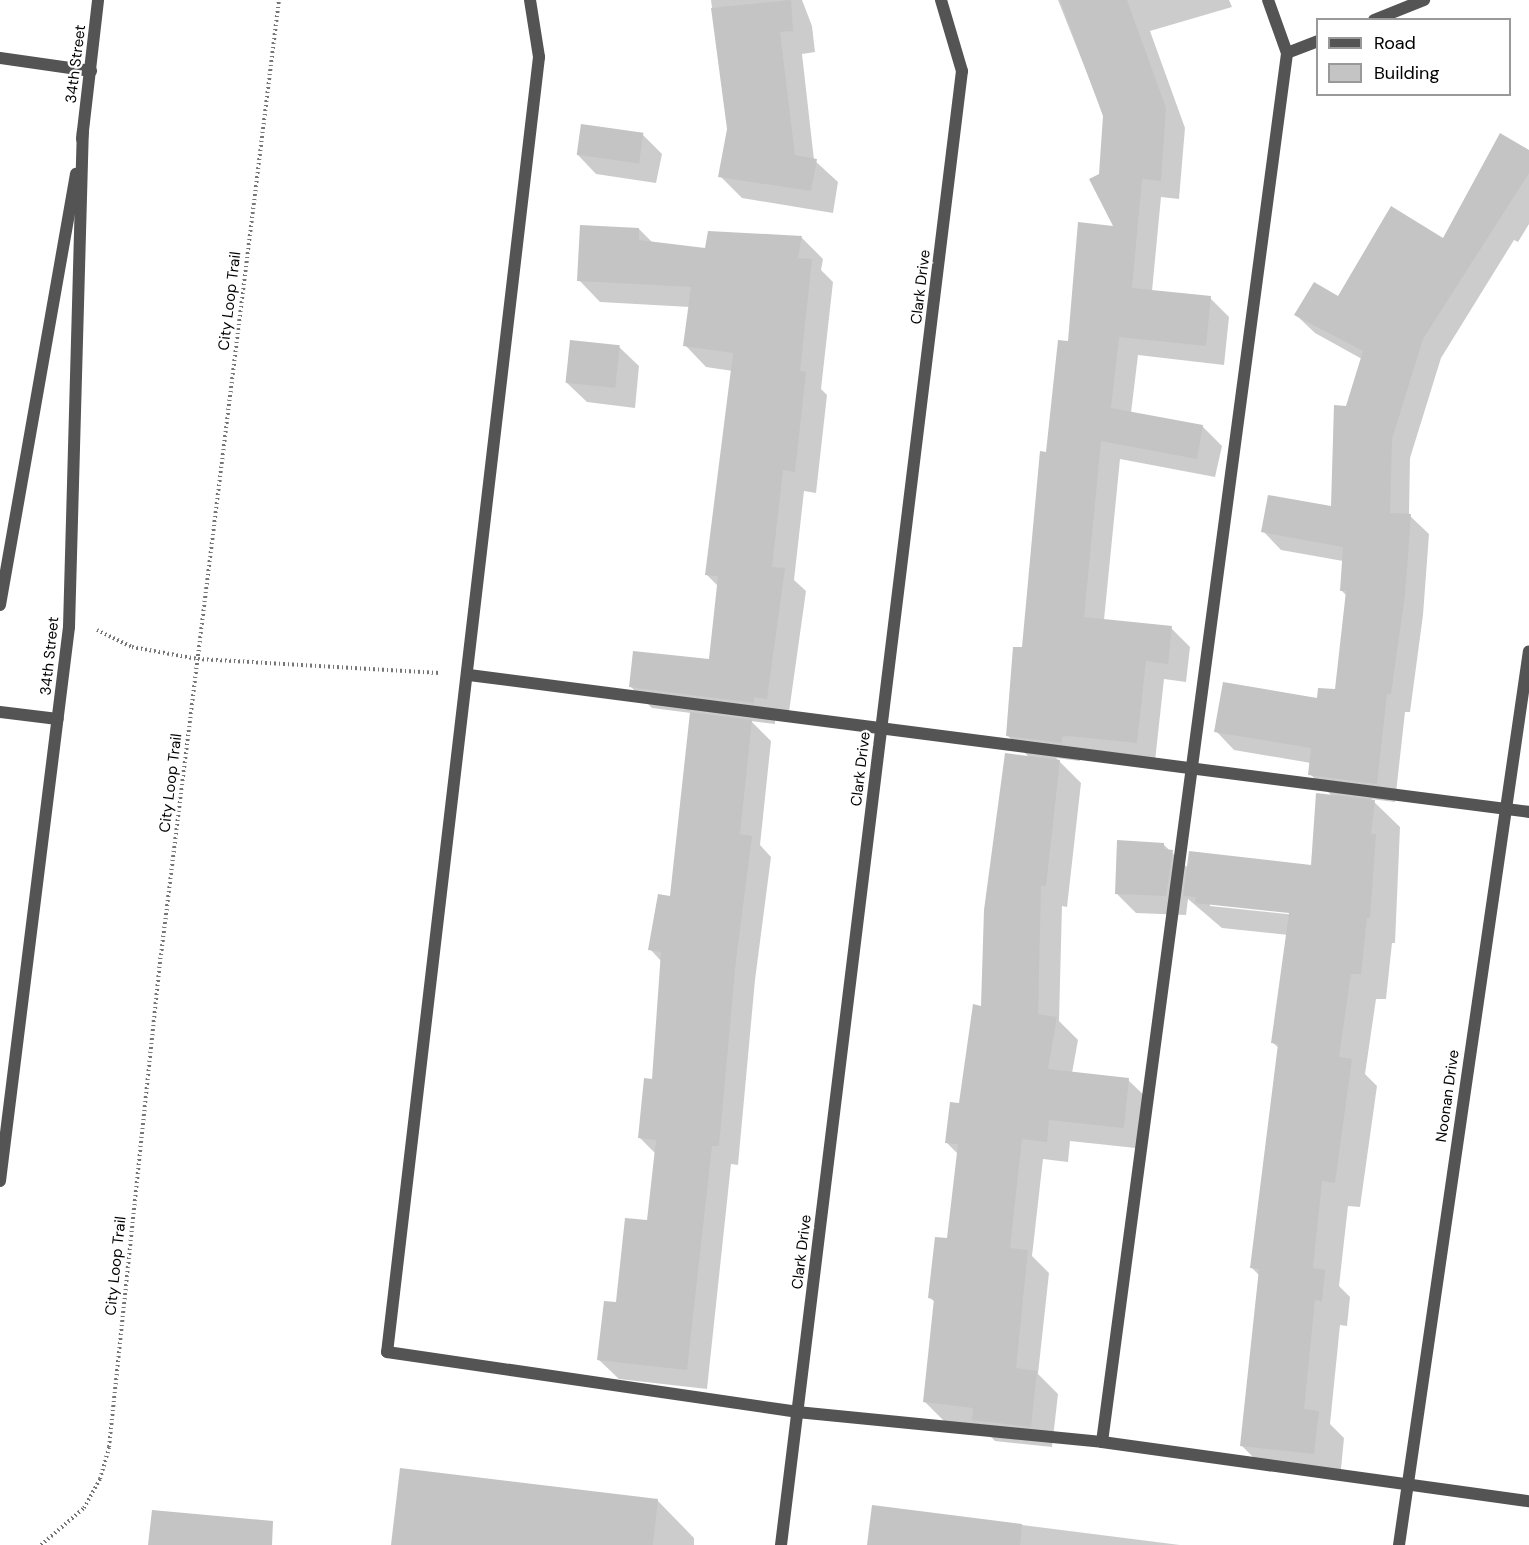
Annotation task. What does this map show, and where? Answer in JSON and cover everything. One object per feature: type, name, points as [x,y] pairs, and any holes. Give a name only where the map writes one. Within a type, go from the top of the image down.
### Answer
[{"type":"street","name":"34th Street","points":[[0,606],[83,131],[98,0]]},
{"type":"street","points":[[530,0],[539,57],[469,675],[387,1352],[798,1412],[1102,1442],[1529,1501]]},
{"type":"street","name":"Clark Drive","points":[[781,1545],[962,71],[941,0]]},
{"type":"street","points":[[1102,1442],[1287,53],[1268,0]]},
{"type":"street","points":[[1379,18],[1424,0]]},
{"type":"street","points":[[1287,53],[1316,41]]},
{"type":"street","points":[[0,58],[91,71]]},
{"type":"street","name":"34th Street","points":[[0,1181],[69,627],[83,131]]},
{"type":"street","name":"Noonan Drive","points":[[1399,1545],[1405,1485],[1529,651]]},
{"type":"street","points":[[469,675],[1529,812]]},
{"type":"street","points":[[0,712],[58,719]]},
{"type":"path","name":"City Loop Trail","points":[[41,1545],[84,1508],[100,1479],[109,1448],[161,955],[279,0]]},
{"type":"path","points":[[69,627],[105,631],[132,647],[198,659],[469,675]]},
{"type":"building","points":[[791,0],[793,31],[780,32],[795,155],[817,159],[811,191],[718,177],[727,129],[711,8]]},
{"type":"building","points":[[1060,0],[1127,0],[1166,108],[1161,181],[1142,179],[1132,288],[1211,296],[1206,346],[1119,337],[1111,408],[1203,425],[1197,459],[1101,441],[1084,617],[1172,626],[1168,664],[1146,661],[1137,743],[1069,736],[1062,737],[1062,743],[1006,736],[1013,647],[1022,647],[1040,451],[1046,452],[1058,340],[1068,341],[1078,222],[1113,226],[1089,179],[1099,174],[1103,116]]},
{"type":"building","points":[[581,124],[643,133],[639,163],[577,155]]},
{"type":"building","points":[[1500,133],[1529,150],[1529,173],[1423,339],[1392,439],[1390,513],[1411,514],[1405,595],[1391,694],[1387,694],[1377,784],[1308,775],[1311,748],[1214,732],[1223,682],[1317,698],[1318,688],[1335,689],[1346,591],[1340,591],[1343,547],[1261,532],[1268,495],[1331,506],[1334,405],[1346,406],[1363,351],[1294,315],[1314,282],[1338,296],[1391,206],[1443,238]]},
{"type":"building","points":[[580,225],[639,228],[639,240],[705,248],[708,231],[802,236],[798,258],[812,259],[800,371],[806,372],[795,472],[783,470],[772,567],[785,568],[767,699],[754,697],[754,703],[629,687],[633,651],[709,659],[718,576],[705,575],[733,353],[683,346],[691,287],[577,281]]},
{"type":"building","points":[[570,340],[620,345],[615,388],[566,383]]},
{"type":"building","points":[[690,712],[752,720],[740,834],[752,836],[736,960],[719,1146],[712,1146],[687,1370],[597,1360],[604,1301],[616,1302],[625,1218],[647,1220],[656,1140],[638,1138],[644,1078],[652,1079],[661,952],[648,950],[658,894],[670,896]]},
{"type":"building","points":[[1005,753],[1060,760],[1046,886],[1041,886],[1038,1014],[1057,1017],[1048,1069],[1129,1078],[1124,1128],[1049,1120],[1047,1142],[1022,1139],[1010,1248],[1028,1250],[1016,1368],[1037,1371],[1031,1427],[972,1420],[973,1408],[923,1402],[934,1299],[928,1298],[935,1237],[947,1238],[958,1144],[945,1143],[950,1102],[959,1103],[973,1004],[981,1006],[984,910]]},
{"type":"building","points":[[1316,793],[1375,800],[1371,834],[1376,834],[1370,918],[1367,918],[1361,974],[1351,974],[1339,1057],[1352,1059],[1335,1183],[1322,1181],[1313,1268],[1325,1270],[1322,1301],[1315,1300],[1304,1409],[1319,1411],[1314,1454],[1240,1446],[1259,1269],[1250,1268],[1278,1044],[1271,1043],[1289,913],[1195,903],[1196,897],[1183,896],[1189,851],[1311,865]]},
{"type":"building","points":[[1117,840],[1164,843],[1164,849],[1173,850],[1166,896],[1115,894]]},
{"type":"building","points":[[400,1468],[658,1499],[653,1545],[391,1545]]},
{"type":"building","points":[[872,1505],[1022,1524],[1020,1545],[867,1545]]},
{"type":"building","points":[[152,1510],[273,1521],[272,1545],[148,1545]]}]
